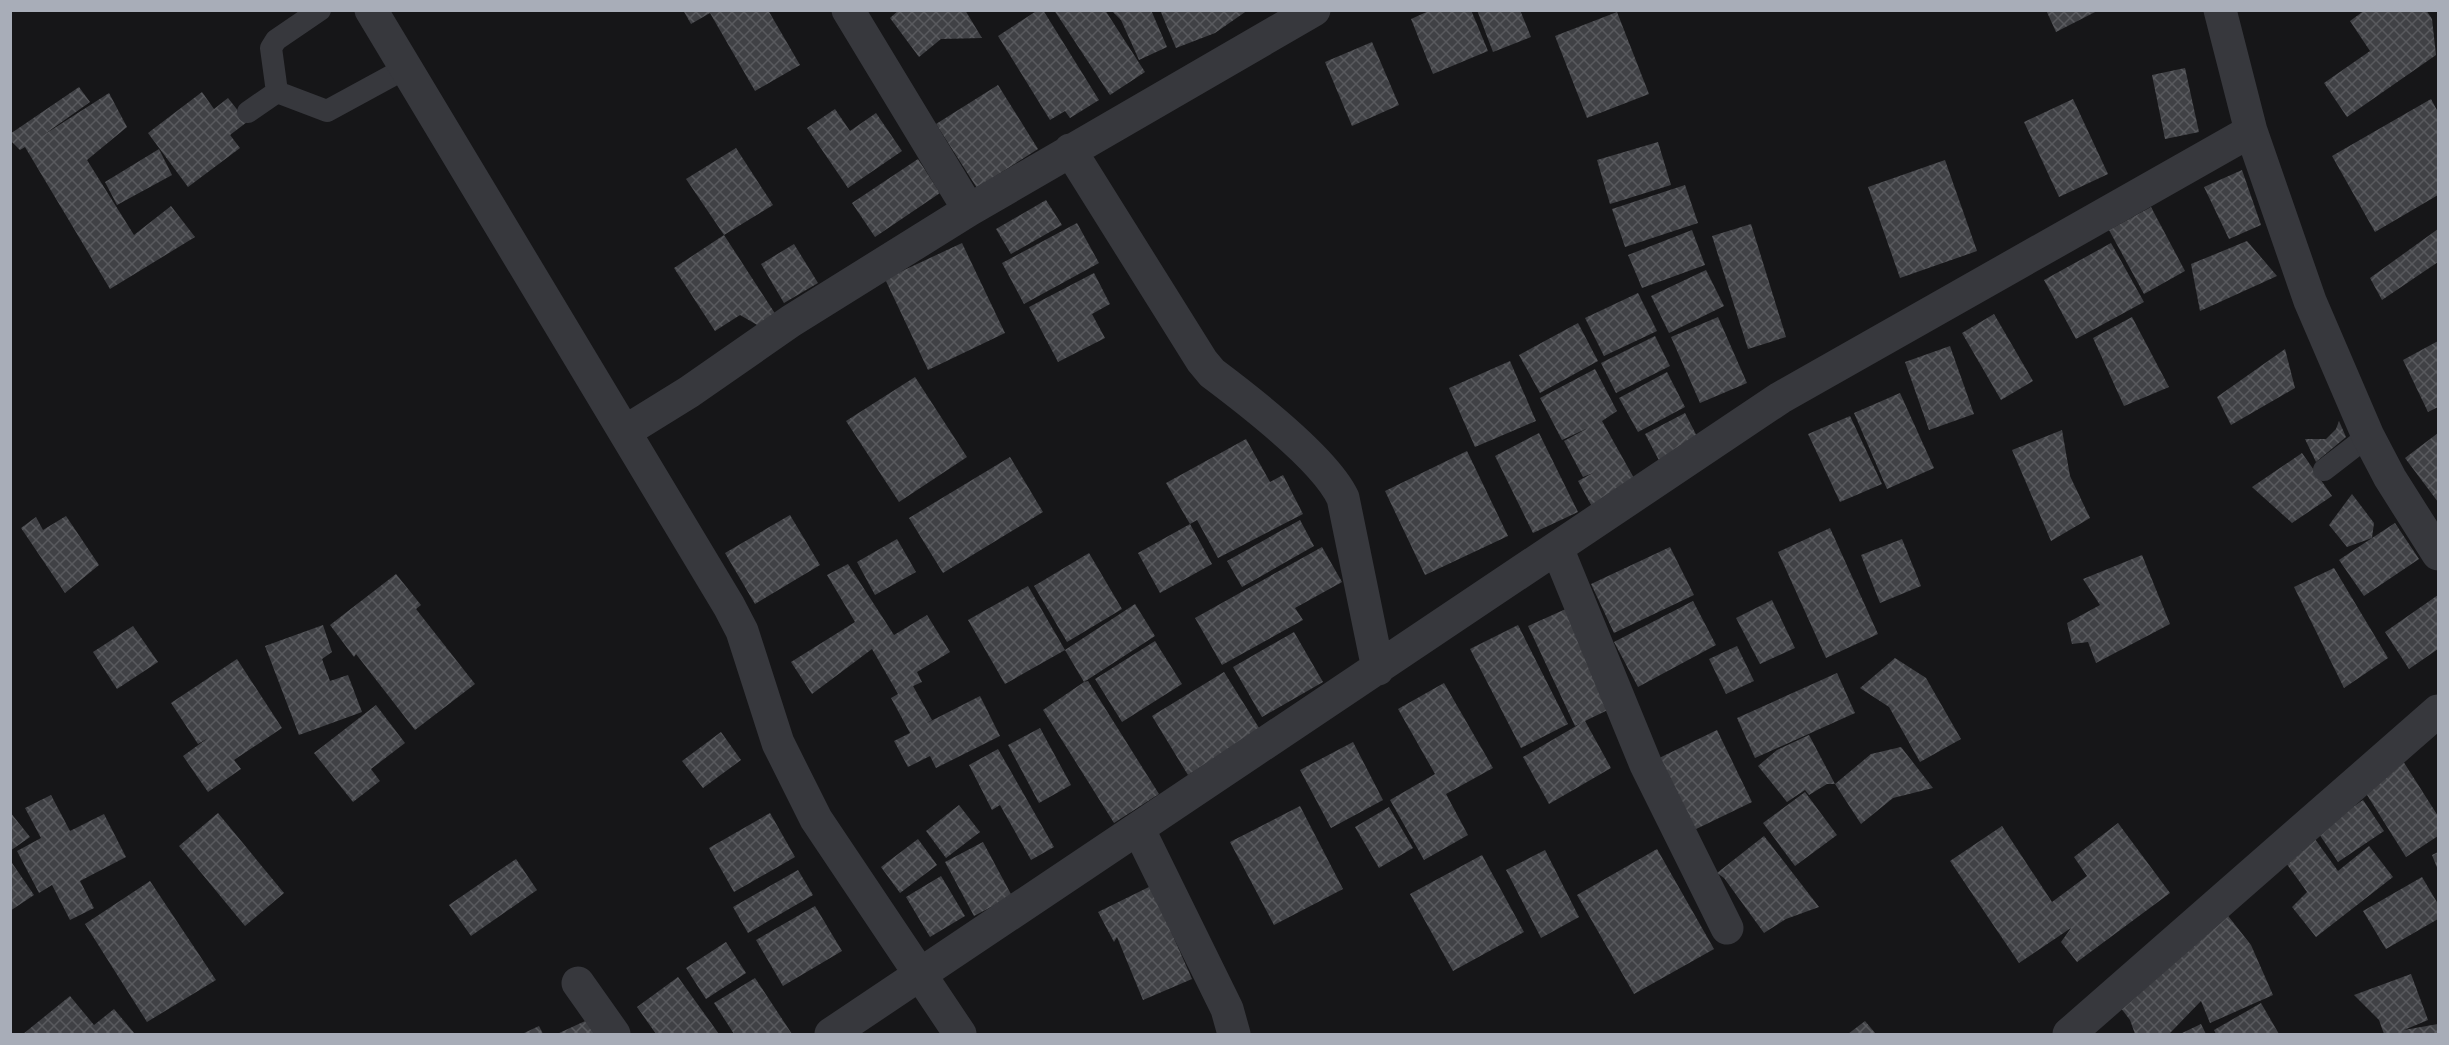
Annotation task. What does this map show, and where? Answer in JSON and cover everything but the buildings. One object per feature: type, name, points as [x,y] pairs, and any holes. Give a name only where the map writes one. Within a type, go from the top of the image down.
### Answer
[{"type":"street","points":[[371,10],[626,431],[742,631],[778,743],[816,819],[960,1035]]},
{"type":"street","points":[[848,10],[969,210]]},
{"type":"street","points":[[626,431],[689,392],[791,321],[969,210],[1314,10]]},
{"type":"street","points":[[2220,10],[2251,131],[2310,301],[2368,436],[2390,478],[2439,554]]},
{"type":"street","points":[[831,1035],[1779,398],[2251,131]]},
{"type":"street","points":[[1070,150],[1202,362],[1317,462],[1337,486],[1343,498],[1378,669]]},
{"type":"street","points":[[1557,548],[1646,765],[1727,928]]},
{"type":"street","points":[[2069,1035],[2439,711]]},
{"type":"street","points":[[1139,830],[1227,1009],[1234,1035]]},
{"type":"street","points":[[578,982],[614,1035]]},
{"type":"lane","points":[[277,92],[271,48],[276,40],[320,10]]},
{"type":"lane","points":[[277,92],[327,111],[406,68]]},
{"type":"lane","points":[[248,112],[277,92]]},
{"type":"lane","points":[[2324,470],[2368,436]]}]
